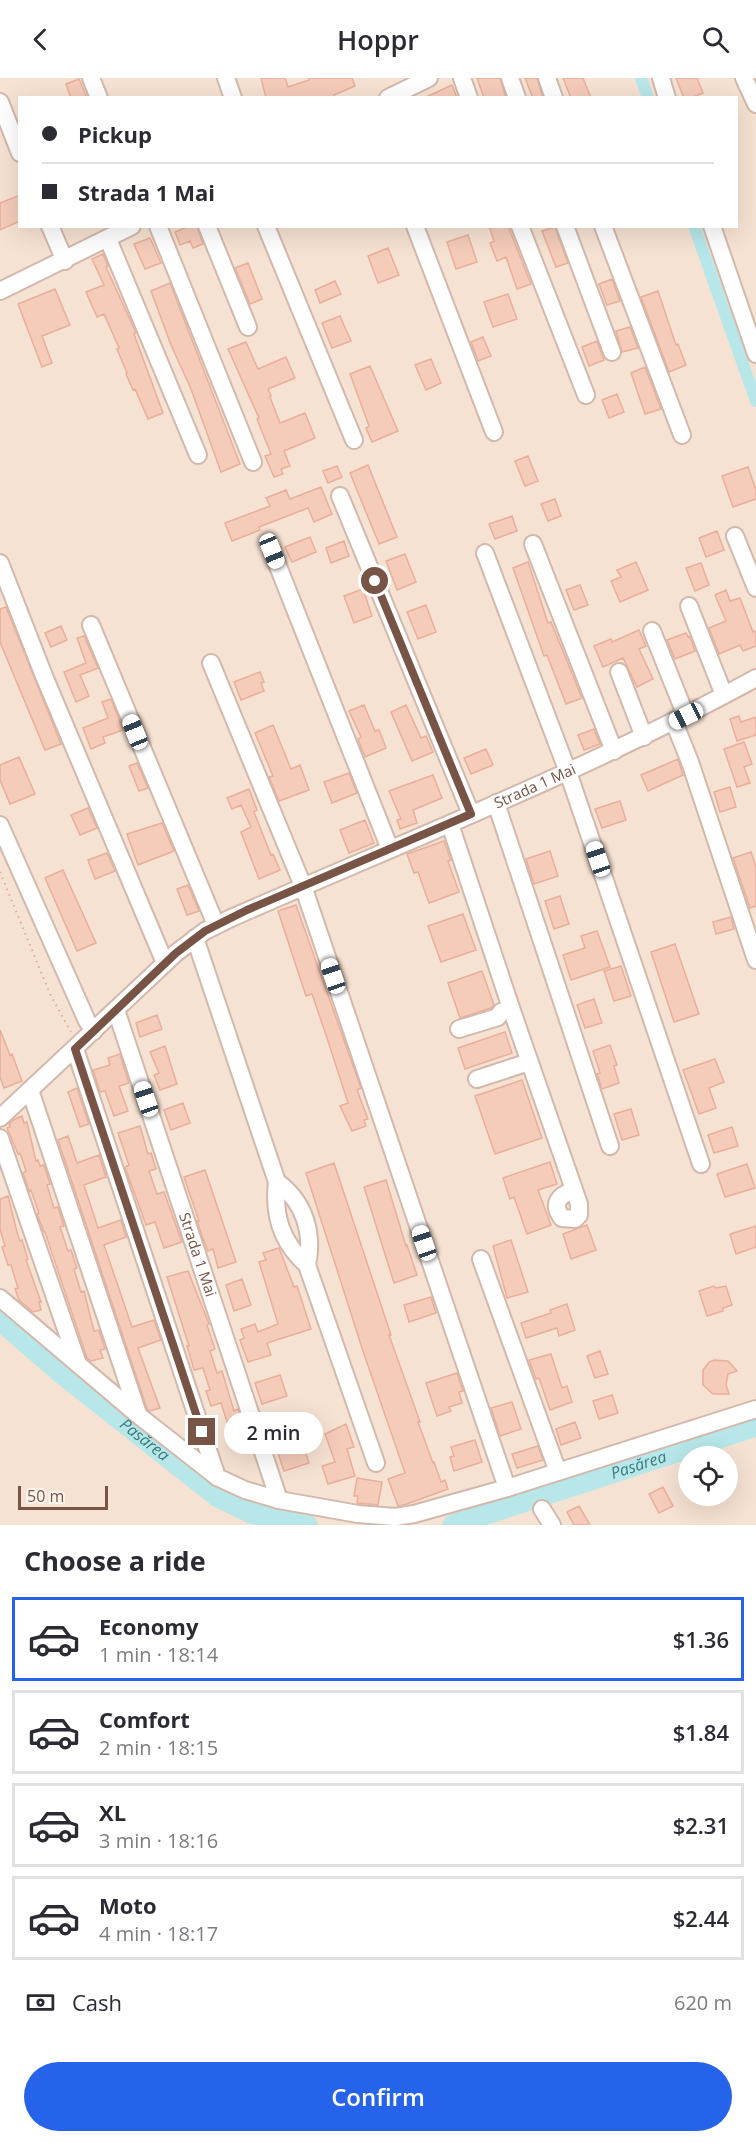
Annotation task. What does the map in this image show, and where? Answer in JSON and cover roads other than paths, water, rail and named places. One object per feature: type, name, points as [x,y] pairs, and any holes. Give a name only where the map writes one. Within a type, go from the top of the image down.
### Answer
[{"type":"street","points":[[91,78],[98,96]]},
{"type":"street","points":[[226,78],[232,96]]},
{"type":"street","points":[[392,96],[429,78]]},
{"type":"street","points":[[462,78],[468,96]]},
{"type":"street","points":[[510,78],[516,96]]},
{"type":"street","points":[[547,78],[554,96]]},
{"type":"street","points":[[660,78],[666,96]]},
{"type":"street","points":[[744,78],[756,104]]},
{"type":"street","points":[[0,102],[18,148]]},
{"type":"street","points":[[51,228],[65,261]]},
{"type":"street","points":[[0,291],[128,228]]},
{"type":"street","points":[[159,228],[253,462]]},
{"type":"street","points":[[208,228],[248,327]]},
{"type":"street","points":[[267,228],[354,440]]},
{"type":"street","points":[[416,228],[494,432]]},
{"type":"street","points":[[521,228],[586,395]]},
{"type":"street","points":[[567,228],[612,352]]},
{"type":"street","points":[[604,228],[682,435]]},
{"type":"street","points":[[713,228],[756,354]]},
{"type":"street","points":[[108,239],[198,455]]},
{"type":"street","points":[[340,496],[471,814]]},
{"type":"street","points":[[735,536],[756,588]]},
{"type":"street","points":[[533,544],[614,751]]},
{"type":"street","points":[[272,551],[390,849]]},
{"type":"street","points":[[485,553],[568,772],[701,1164]]},
{"type":"street","points":[[0,563],[44,676],[165,963]]},
{"type":"street","points":[[688,606],[724,696]]},
{"type":"street","points":[[91,625],[216,925]]},
{"type":"street","points":[[652,631],[680,719],[690,762],[756,960]]},
{"type":"street","points":[[211,663],[303,886],[507,1488]]},
{"type":"street","points":[[619,672],[644,737]]},
{"type":"street","name":"Strada 1 Mai","points":[[0,1116],[84,1041],[165,963],[195,938],[216,925],[614,751],[756,678]]},
{"type":"street","points":[[496,803],[610,1146]]},
{"type":"street","points":[[450,824],[574,1190]]},
{"type":"street","points":[[0,825],[87,1021],[84,1041],[217,1477]]},
{"type":"street","points":[[195,938],[277,1182],[276,1209],[284,1238],[293,1252],[307,1265],[376,1463]]},
{"type":"street","points":[[459,1029],[498,1017],[501,1012],[511,1008]]},
{"type":"street","name":"Strada 1 Mai","points":[[116,1010],[279,1500]]},
{"type":"street","points":[[477,1079],[529,1062]]},
{"type":"street","points":[[30,1090],[138,1415]]},
{"type":"street","points":[[0,1138],[78,1365]]},
{"type":"street","points":[[277,1182],[289,1190],[302,1211],[309,1237],[310,1251],[307,1265]]},
{"type":"street","points":[[481,1259],[558,1472]]},
{"type":"street","points":[[0,1298],[138,1415],[217,1477],[245,1490],[279,1500],[358,1514],[395,1518],[414,1515],[756,1409]]},
{"type":"street","points":[[542,1509],[552,1525]]},
{"type":"waterway","points":[[641,78],[647,96]]},
{"type":"waterway","points":[[695,228],[756,401]]},
{"type":"waterway","name":"Pasărea","points":[[0,1320],[61,1373],[218,1497],[251,1513],[307,1525]]},
{"type":"waterway","name":"Pasărea","points":[[453,1525],[756,1426]]}]
